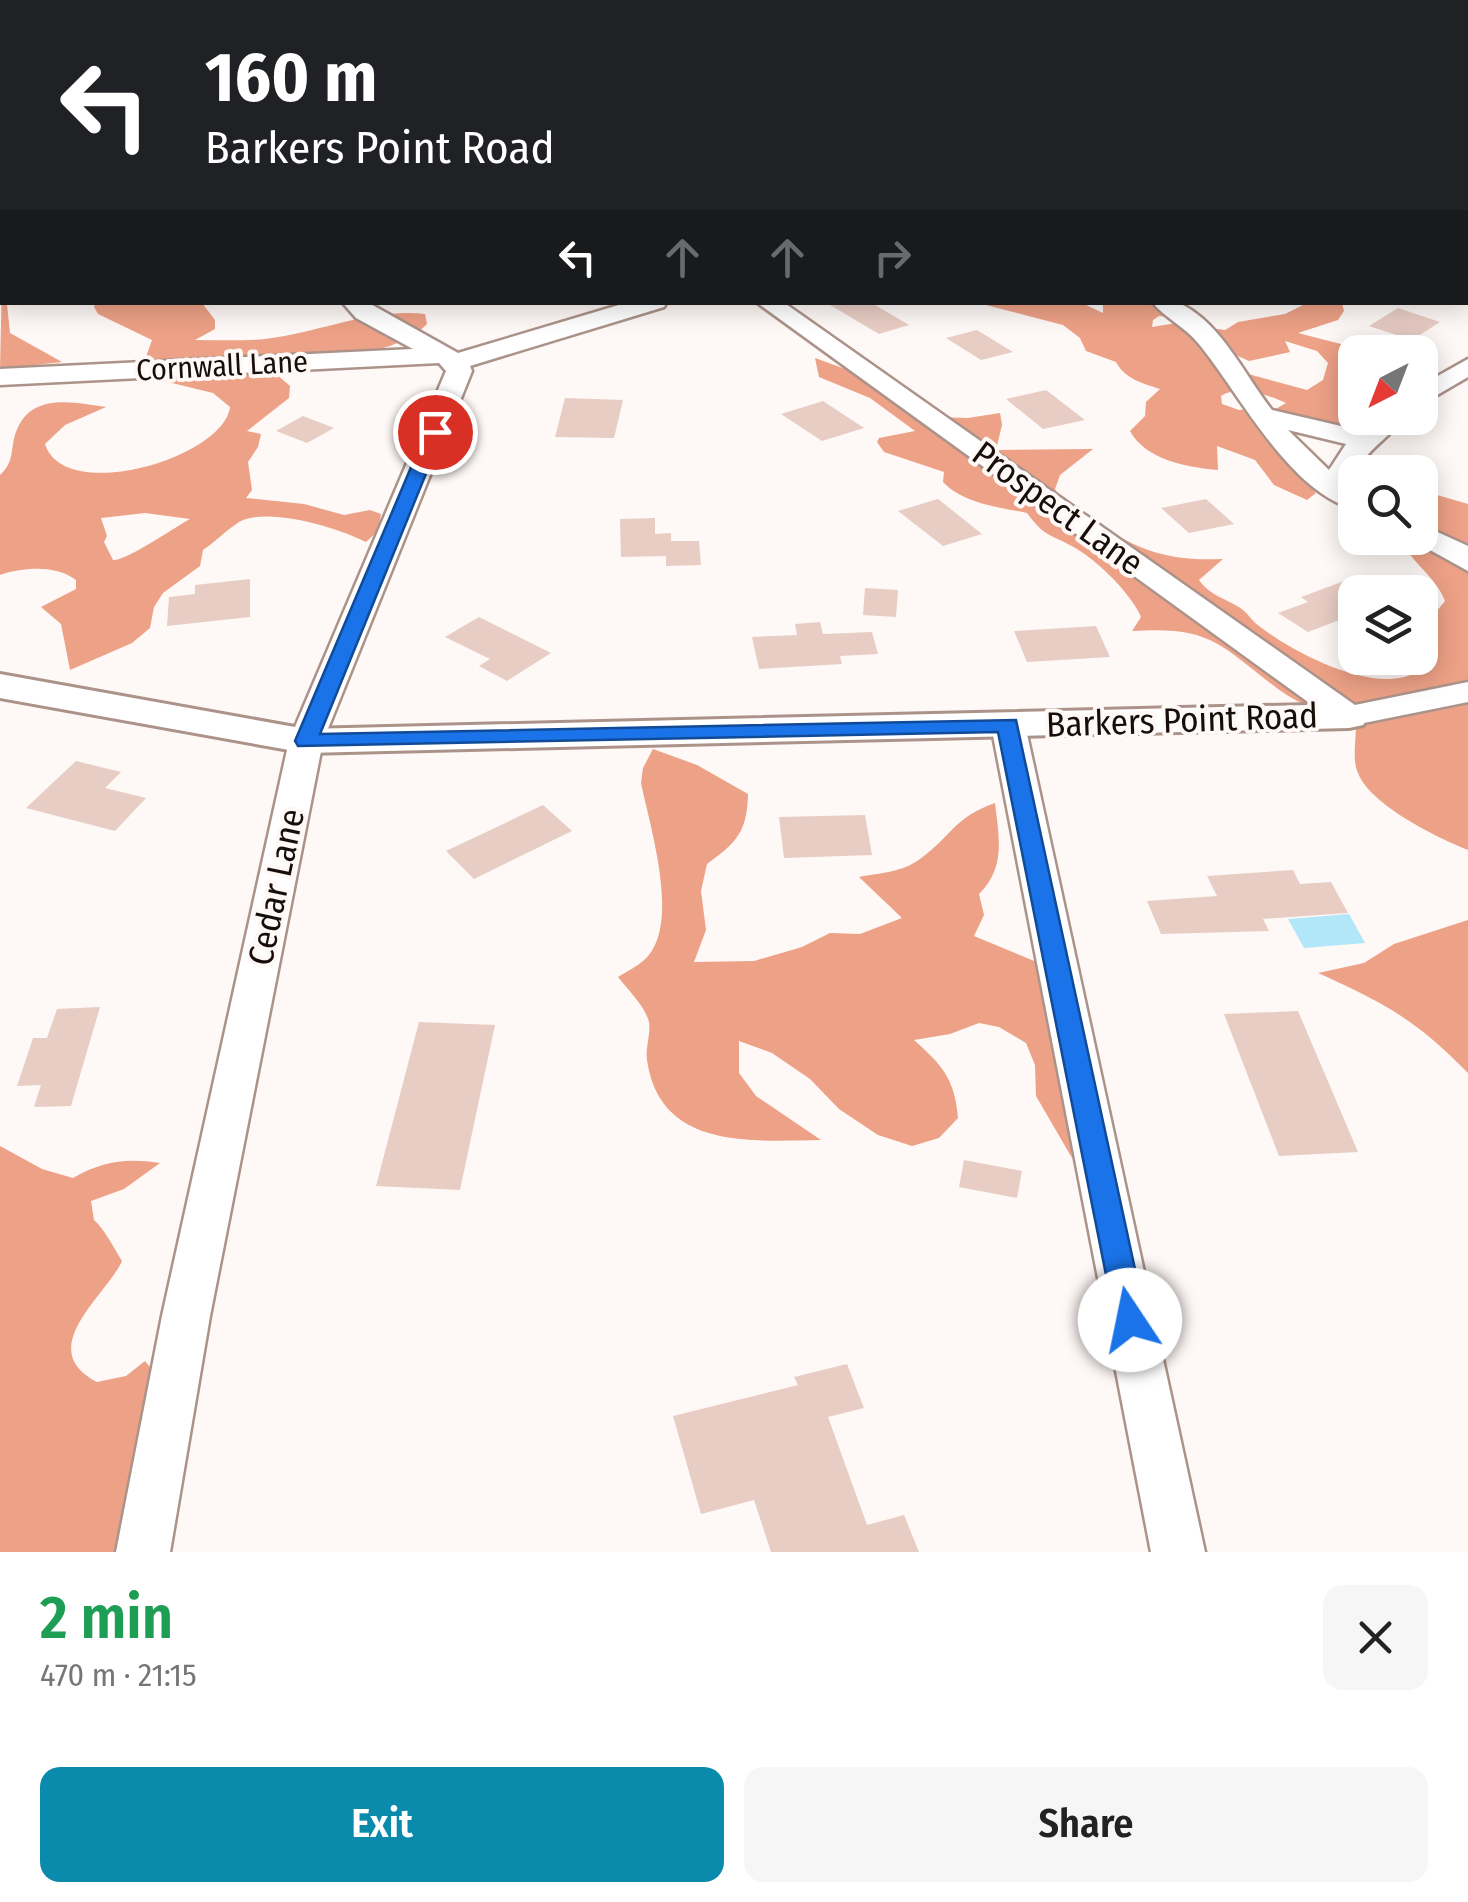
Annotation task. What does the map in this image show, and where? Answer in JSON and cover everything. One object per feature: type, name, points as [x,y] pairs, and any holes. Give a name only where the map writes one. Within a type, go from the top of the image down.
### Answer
[{"type":"street","points":[[356,305],[450,358]]},
{"type":"street","name":"Cornwall Lane","points":[[0,376],[450,358],[645,305]]},
{"type":"street","name":"Prospect Lane","points":[[771,305],[1348,716]]},
{"type":"street","points":[[1167,305],[1210,339],[1263,416],[1302,462],[1338,490]]},
{"type":"street","name":"Cedar Lane","points":[[143,1552],[186,1316],[306,741],[449,397],[458,371],[450,358]]},
{"type":"street","points":[[1438,386],[1468,366]]},
{"type":"street","points":[[1263,416],[1360,439]]},
{"type":"street","points":[[1351,455],[1366,435]]},
{"type":"street","points":[[1438,544],[1468,562]]},
{"type":"street","name":"Barkers Point Road","points":[[0,686],[306,741],[1348,716]]},
{"type":"street","points":[[1348,716],[1440,701],[1468,692]]},
{"type":"street","points":[[1008,725],[1178,1552]]},
{"type":"shaded area","points":[[1,305],[7,305],[10,333],[62,362],[0,369]]},
{"type":"shaded area","points":[[95,305],[204,305],[215,320],[215,329],[195,340],[265,339],[404,313],[425,314],[427,324],[413,335],[374,351],[267,366],[290,386],[289,398],[247,431],[261,434],[248,462],[252,490],[246,498],[304,504],[344,515],[370,510],[381,514],[378,531],[366,542],[287,518],[269,516],[241,521],[203,550],[200,566],[163,593],[154,607],[150,628],[132,643],[70,670],[61,624],[41,607],[76,589],[76,580],[40,569],[0,575],[0,475],[8,465],[23,419],[32,410],[55,403],[106,407],[65,425],[45,444],[58,462],[81,471],[110,473],[174,457],[201,443],[221,426],[230,407],[213,393],[123,371],[146,357],[152,340],[98,314]],"holes":[[[145,513],[190,519],[113,560],[104,542],[107,536],[101,518]]]},
{"type":"shaded area","points":[[986,305],[1086,305],[1103,313],[1103,305],[1157,305],[1180,318],[1159,316],[1152,327],[1176,323],[1225,330],[1238,322],[1285,314],[1303,305],[1342,305],[1344,311],[1338,320],[1298,333],[1338,343],[1338,424],[1274,410],[1286,403],[1262,394],[1236,391],[1221,396],[1222,404],[1248,409],[1259,418],[1268,441],[1316,493],[1307,500],[1274,485],[1255,460],[1217,446],[1218,470],[1180,464],[1146,449],[1130,431],[1145,416],[1146,402],[1160,389],[1129,376],[1116,362],[1086,351],[1080,338],[1063,325]],"holes":[[[1285,341],[1317,351],[1328,363],[1323,380],[1307,390],[1215,365],[1229,352],[1249,361],[1290,352]]]},
{"type":"shaded area","points":[[815,358],[862,375],[936,417],[1000,413],[1002,425],[996,450],[1093,449],[1060,475],[1055,489],[1063,498],[1113,533],[1146,549],[1181,558],[1223,559],[1199,580],[1295,650],[1338,669],[1338,675],[1391,679],[1438,675],[1438,610],[1445,601],[1438,588],[1438,575],[1428,575],[1410,555],[1438,555],[1438,495],[1468,504],[1468,850],[1406,819],[1365,785],[1355,762],[1356,726],[1287,695],[1212,641],[1180,632],[1132,631],[1141,617],[1130,598],[1086,555],[1044,532],[1027,513],[971,500],[943,482],[944,472],[884,452],[877,442],[879,438],[915,431],[870,398],[819,377]]},
{"type":"shaded area","points":[[653,749],[697,765],[748,794],[738,835],[707,864],[701,891],[706,930],[694,962],[754,961],[802,947],[830,933],[860,934],[902,918],[859,877],[906,867],[931,851],[961,821],[995,803],[997,863],[979,894],[984,915],[974,936],[1039,963],[1062,1047],[1072,1158],[1036,1096],[1035,1065],[1026,1043],[999,1027],[979,1023],[950,1034],[914,1040],[945,1074],[954,1093],[958,1118],[939,1138],[912,1146],[878,1135],[839,1109],[810,1079],[772,1053],[739,1041],[739,1073],[756,1096],[821,1140],[739,1139],[689,1125],[670,1111],[655,1089],[647,1060],[647,1016],[618,977],[647,957],[660,930],[659,866],[641,783],[643,768]]},
{"type":"shaded area","points":[[1468,920],[1468,1073],[1399,1014],[1318,973],[1364,963],[1394,944]]},
{"type":"shaded area","points":[[0,1146],[42,1169],[73,1178],[115,1162],[160,1163],[124,1189],[91,1201],[94,1220],[122,1261],[80,1322],[72,1354],[79,1369],[97,1382],[126,1376],[145,1361],[162,1382],[166,1552],[0,1552]]},
{"type":"water","points":[[1349,914],[1365,943],[1304,948],[1288,919]]},
{"type":"building","points":[[830,305],[875,305],[909,325],[879,334]]},
{"type":"building","points":[[1398,308],[1440,322],[1420,335],[1397,335],[1369,326]]},
{"type":"building","points":[[977,330],[1013,352],[981,360],[946,338]]},
{"type":"building","points":[[1046,390],[1085,420],[1043,429],[1006,399]]},
{"type":"building","points":[[565,398],[623,400],[614,438],[555,437]]},
{"type":"building","points":[[823,401],[864,428],[822,441],[781,414]]},
{"type":"building","points":[[303,416],[334,428],[307,443],[276,431]]},
{"type":"building","points":[[938,499],[982,534],[943,546],[898,511]]},
{"type":"building","points":[[1206,499],[1234,524],[1189,533],[1161,508]]},
{"type":"building","points":[[655,518],[655,534],[671,533],[671,541],[699,541],[701,565],[666,566],[666,556],[621,557],[620,519]]},
{"type":"building","points":[[250,579],[250,617],[167,626],[169,597],[195,594],[195,585]]},
{"type":"building","points":[[1338,583],[1338,621],[1308,632],[1278,613],[1308,602],[1301,597]]},
{"type":"building","points":[[865,588],[898,590],[896,617],[863,615]]},
{"type":"building","points":[[479,617],[551,653],[507,681],[479,666],[490,659],[445,637]]},
{"type":"building","points":[[820,622],[823,634],[872,632],[878,654],[840,656],[842,664],[759,669],[752,637],[797,635],[795,624]]},
{"type":"building","points":[[1096,626],[1110,657],[1027,662],[1014,631]]},
{"type":"building","points":[[76,761],[121,772],[105,788],[146,798],[115,831],[26,808]]},
{"type":"building","points":[[543,805],[572,831],[474,879],[446,851]]},
{"type":"building","points":[[865,815],[872,855],[784,858],[779,817]]},
{"type":"building","points":[[1293,870],[1300,884],[1331,882],[1348,913],[1263,919],[1269,931],[1161,934],[1147,901],[1217,896],[1207,876]]},
{"type":"building","points":[[100,1007],[71,1106],[34,1107],[41,1085],[17,1086],[33,1038],[47,1038],[57,1009]]},
{"type":"building","points":[[1298,1011],[1358,1152],[1279,1156],[1224,1014]]},
{"type":"building","points":[[419,1022],[495,1025],[460,1190],[376,1186]]},
{"type":"building","points":[[964,1160],[1022,1171],[1017,1198],[959,1187]]},
{"type":"building","points":[[847,1364],[864,1408],[828,1417],[867,1525],[904,1515],[919,1552],[771,1552],[754,1500],[701,1514],[673,1416],[798,1385],[794,1377]]},
{"type":"route","points":[[435,432],[306,741],[1008,725],[1130,1320]]}]
